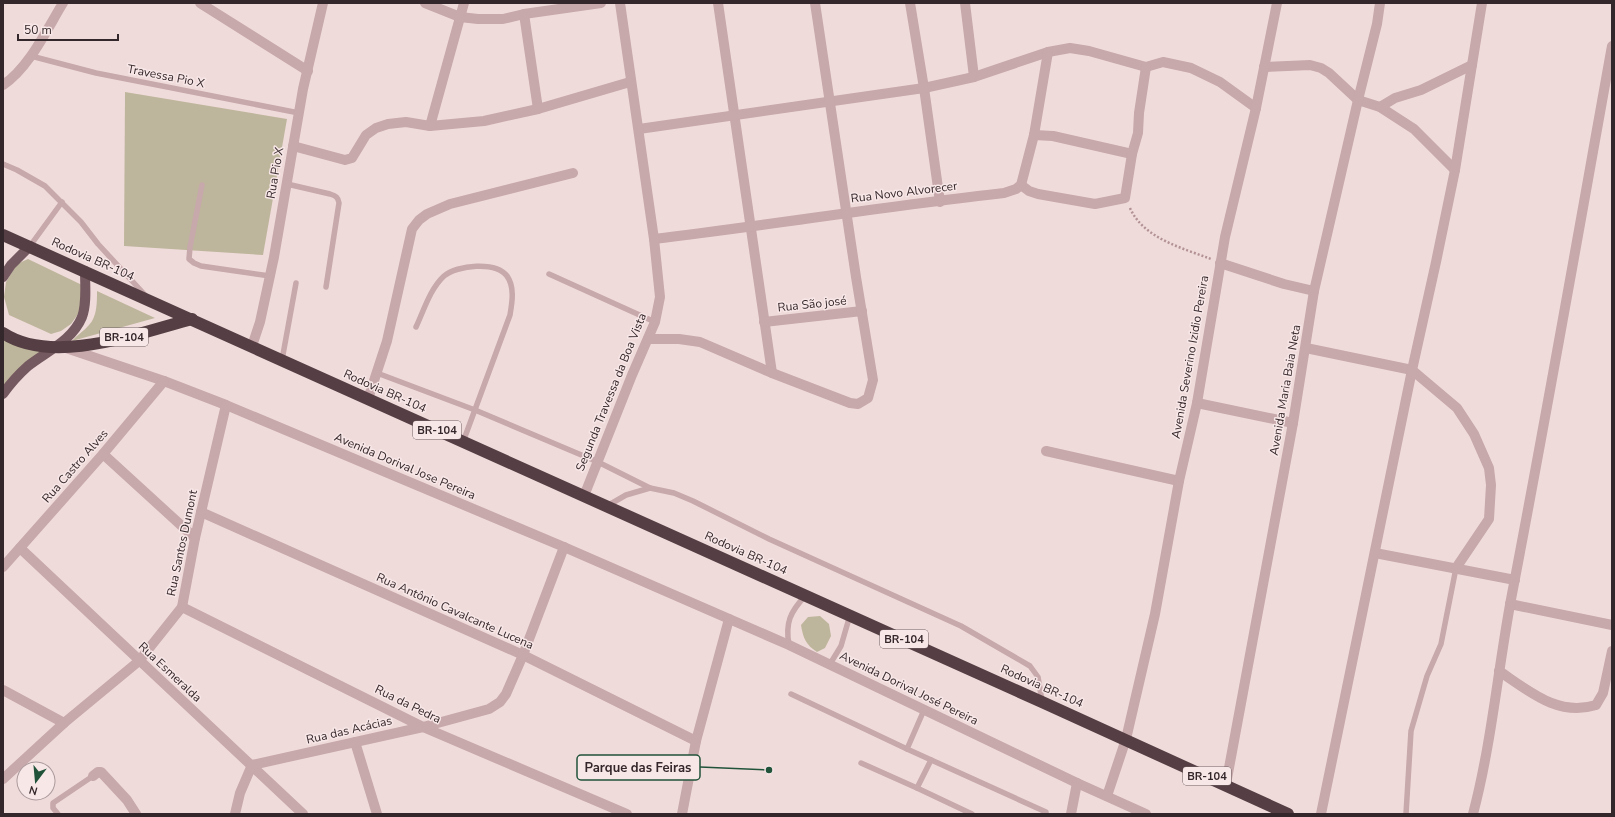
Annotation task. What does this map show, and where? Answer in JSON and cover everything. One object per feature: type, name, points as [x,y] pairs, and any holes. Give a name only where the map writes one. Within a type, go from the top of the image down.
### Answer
[{"type":"highway","name":"Rodovia BR-104","points":[[3,235],[1226,784],[1288,814]]},
{"type":"highway","name":"BR-104","points":[[3,333],[22,343],[35,346],[60,348],[107,341],[192,320]]},
{"type":"main road","points":[[3,277],[11,265],[30,246]]},
{"type":"main road","points":[[3,394],[28,366],[60,348],[82,316],[85,293],[85,271]]},
{"type":"street","points":[[3,85],[9,81],[30,56],[63,3]]},
{"type":"street","points":[[200,3],[308,70]]},
{"type":"street","name":"Rua Pio X","points":[[252,346],[260,322],[270,276],[299,113],[323,3]]},
{"type":"street","points":[[425,3],[460,16],[478,19],[503,19],[565,6],[601,3]]},
{"type":"street","points":[[430,126],[464,3]]},
{"type":"street","name":"Segunda Travessa da Boa Vista","points":[[584,496],[632,375],[655,322],[660,296],[639,129],[630,82],[620,3]]},
{"type":"street","points":[[718,3],[772,373]]},
{"type":"street","points":[[648,340],[679,339],[700,342],[772,373],[850,403],[858,404],[868,398],[873,380],[846,213],[815,3]]},
{"type":"street","points":[[910,3],[940,202]]},
{"type":"street","points":[[965,3],[974,77]]},
{"type":"street","name":"Avenida Severino Izidio Pereira","points":[[1106,796],[1126,739],[1155,614],[1179,481],[1197,403],[1225,237],[1256,108],[1277,3]]},
{"type":"street","name":"Avenida Maria Baia Neta","points":[[1226,784],[1293,423],[1314,291],[1377,24],[1380,3]]},
{"type":"street","points":[[1322,814],[1412,370],[1455,170],[1482,3]]},
{"type":"street","points":[[524,14],[538,109]]},
{"type":"street","points":[[1473,814],[1482,777],[1510,604],[1612,46]]},
{"type":"street","points":[[639,129],[734,114],[924,88],[974,77],[1048,52],[1070,48],[1089,51],[1146,67],[1163,62],[1191,68],[1220,82],[1256,108]]},
{"type":"street","points":[[1048,52],[1034,135],[1021,185],[1029,191],[1038,194],[1095,204],[1125,198],[1132,154],[1138,133],[1139,113],[1146,67]]},
{"type":"street","points":[[1264,67],[1310,65],[1321,68],[1358,100],[1380,107],[1414,129],[1455,170]]},
{"type":"street","points":[[1380,107],[1395,98],[1421,90],[1472,65]]},
{"type":"street","points":[[293,146],[345,160],[352,158],[366,135],[376,128],[388,124],[406,122],[430,126],[484,122],[538,109],[630,82]]},
{"type":"street","points":[[1034,135],[1054,136],[1132,154]]},
{"type":"street","points":[[368,399],[387,341],[412,229],[418,220],[427,214],[450,204],[573,173]]},
{"type":"street","name":"Rua Novo Alvorecer","points":[[654,239],[1004,193],[1016,189],[1021,185]]},
{"type":"street","points":[[1220,263],[1284,284],[1314,291]]},
{"type":"street","name":"Rua São josé","points":[[764,322],[862,311]]},
{"type":"street","name":"Avenida Dorival Jose Pereira","points":[[60,348],[164,381],[226,405],[564,547],[729,619]]},
{"type":"street","points":[[1306,348],[1412,370],[1457,408],[1474,434],[1488,468],[1491,485],[1489,519],[1456,568]]},
{"type":"street","name":"Rua Castro Alves","points":[[3,566],[103,454],[164,381]]},
{"type":"street","points":[[1197,403],[1293,423]]},
{"type":"street","name":"Rua Santos Dumont","points":[[3,779],[64,722],[139,661],[182,607],[195,538],[226,405]]},
{"type":"street","points":[[1046,451],[1179,481]]},
{"type":"street","points":[[103,454],[195,538]]},
{"type":"street","name":"Rua Antônio Cavalcante Lucena","points":[[201,512],[523,655],[696,741]]},
{"type":"street","name":"Rua das Acácias","points":[[252,765],[423,727],[489,709],[500,702],[506,694],[523,655],[564,547]]},
{"type":"street","name":"Rua Esmeralda","points":[[20,548],[303,814]]},
{"type":"street","points":[[1375,553],[1515,580]]},
{"type":"street","points":[[1510,604],[1612,625]]},
{"type":"street","name":"Rua da Pedra","points":[[182,607],[423,727],[627,814]]},
{"type":"street","points":[[682,814],[696,741],[729,619]]},
{"type":"street","name":"Avenida Dorival José Pereira","points":[[729,619],[830,664],[1077,783],[1146,814]]},
{"type":"street","points":[[1499,671],[1542,700],[1565,707],[1578,709],[1596,705],[1603,693],[1612,651]]},
{"type":"street","points":[[3,690],[64,722]]},
{"type":"street","points":[[355,742],[377,814]]},
{"type":"street","points":[[235,814],[240,793],[252,765]]},
{"type":"street","points":[[93,776],[98,772],[101,772],[127,800],[136,814]]},
{"type":"street","points":[[1071,814],[1077,783]]},
{"type":"lane","name":"Travessa Pio X","points":[[30,56],[96,74],[299,113]]},
{"type":"lane","points":[[3,164],[45,186],[81,222],[98,244],[151,301]]},
{"type":"lane","points":[[287,184],[337,196],[340,203],[326,287]]},
{"type":"lane","points":[[202,185],[189,259],[194,264],[201,266],[270,276]]},
{"type":"lane","points":[[30,246],[62,202]]},
{"type":"lane","points":[[416,327],[436,283],[445,275],[457,269],[476,266],[491,266],[499,269],[507,276],[513,296],[510,315],[463,442]]},
{"type":"lane","points":[[549,274],[655,322]]},
{"type":"lane","points":[[282,360],[296,283]]},
{"type":"lane","points":[[377,373],[474,410],[598,462],[650,488],[674,492],[768,539],[961,626],[1030,666],[1038,677],[1042,702]]},
{"type":"lane","points":[[607,506],[626,495],[650,488]]},
{"type":"lane","points":[[1406,814],[1411,731],[1427,676],[1441,644],[1456,568]]},
{"type":"lane","points":[[789,645],[787,630],[790,617],[797,604],[806,595]]},
{"type":"lane","points":[[830,664],[841,646],[850,615]]},
{"type":"lane","points":[[791,694],[1046,812],[1046,814]]},
{"type":"lane","points":[[907,749],[924,710]]},
{"type":"lane","points":[[917,788],[931,760]]},
{"type":"lane","points":[[861,763],[972,814]]},
{"type":"lane","points":[[58,814],[53,808],[53,803],[93,776]]},
{"type":"path","points":[[1125,198],[1133,216],[1149,232],[1178,246],[1220,263]]},
{"type":"shaded area","points":[[125,92],[287,119],[263,255],[124,246]]},
{"type":"shaded area","points":[[28,259],[82,285],[81,310],[71,324],[61,331],[51,334],[9,315],[4,297],[6,282],[17,264]]},
{"type":"shaded area","points":[[97,291],[155,318],[72,341],[92,322],[94,318]]},
{"type":"shaded area","points":[[3,337],[42,351],[3,390]]},
{"type":"shaded area","points":[[820,616],[829,624],[831,636],[825,648],[817,652],[810,647],[806,641],[801,625],[808,617]]},
{"type":"place","name":"Parque das Feiras","points":[[769,770]]}]
